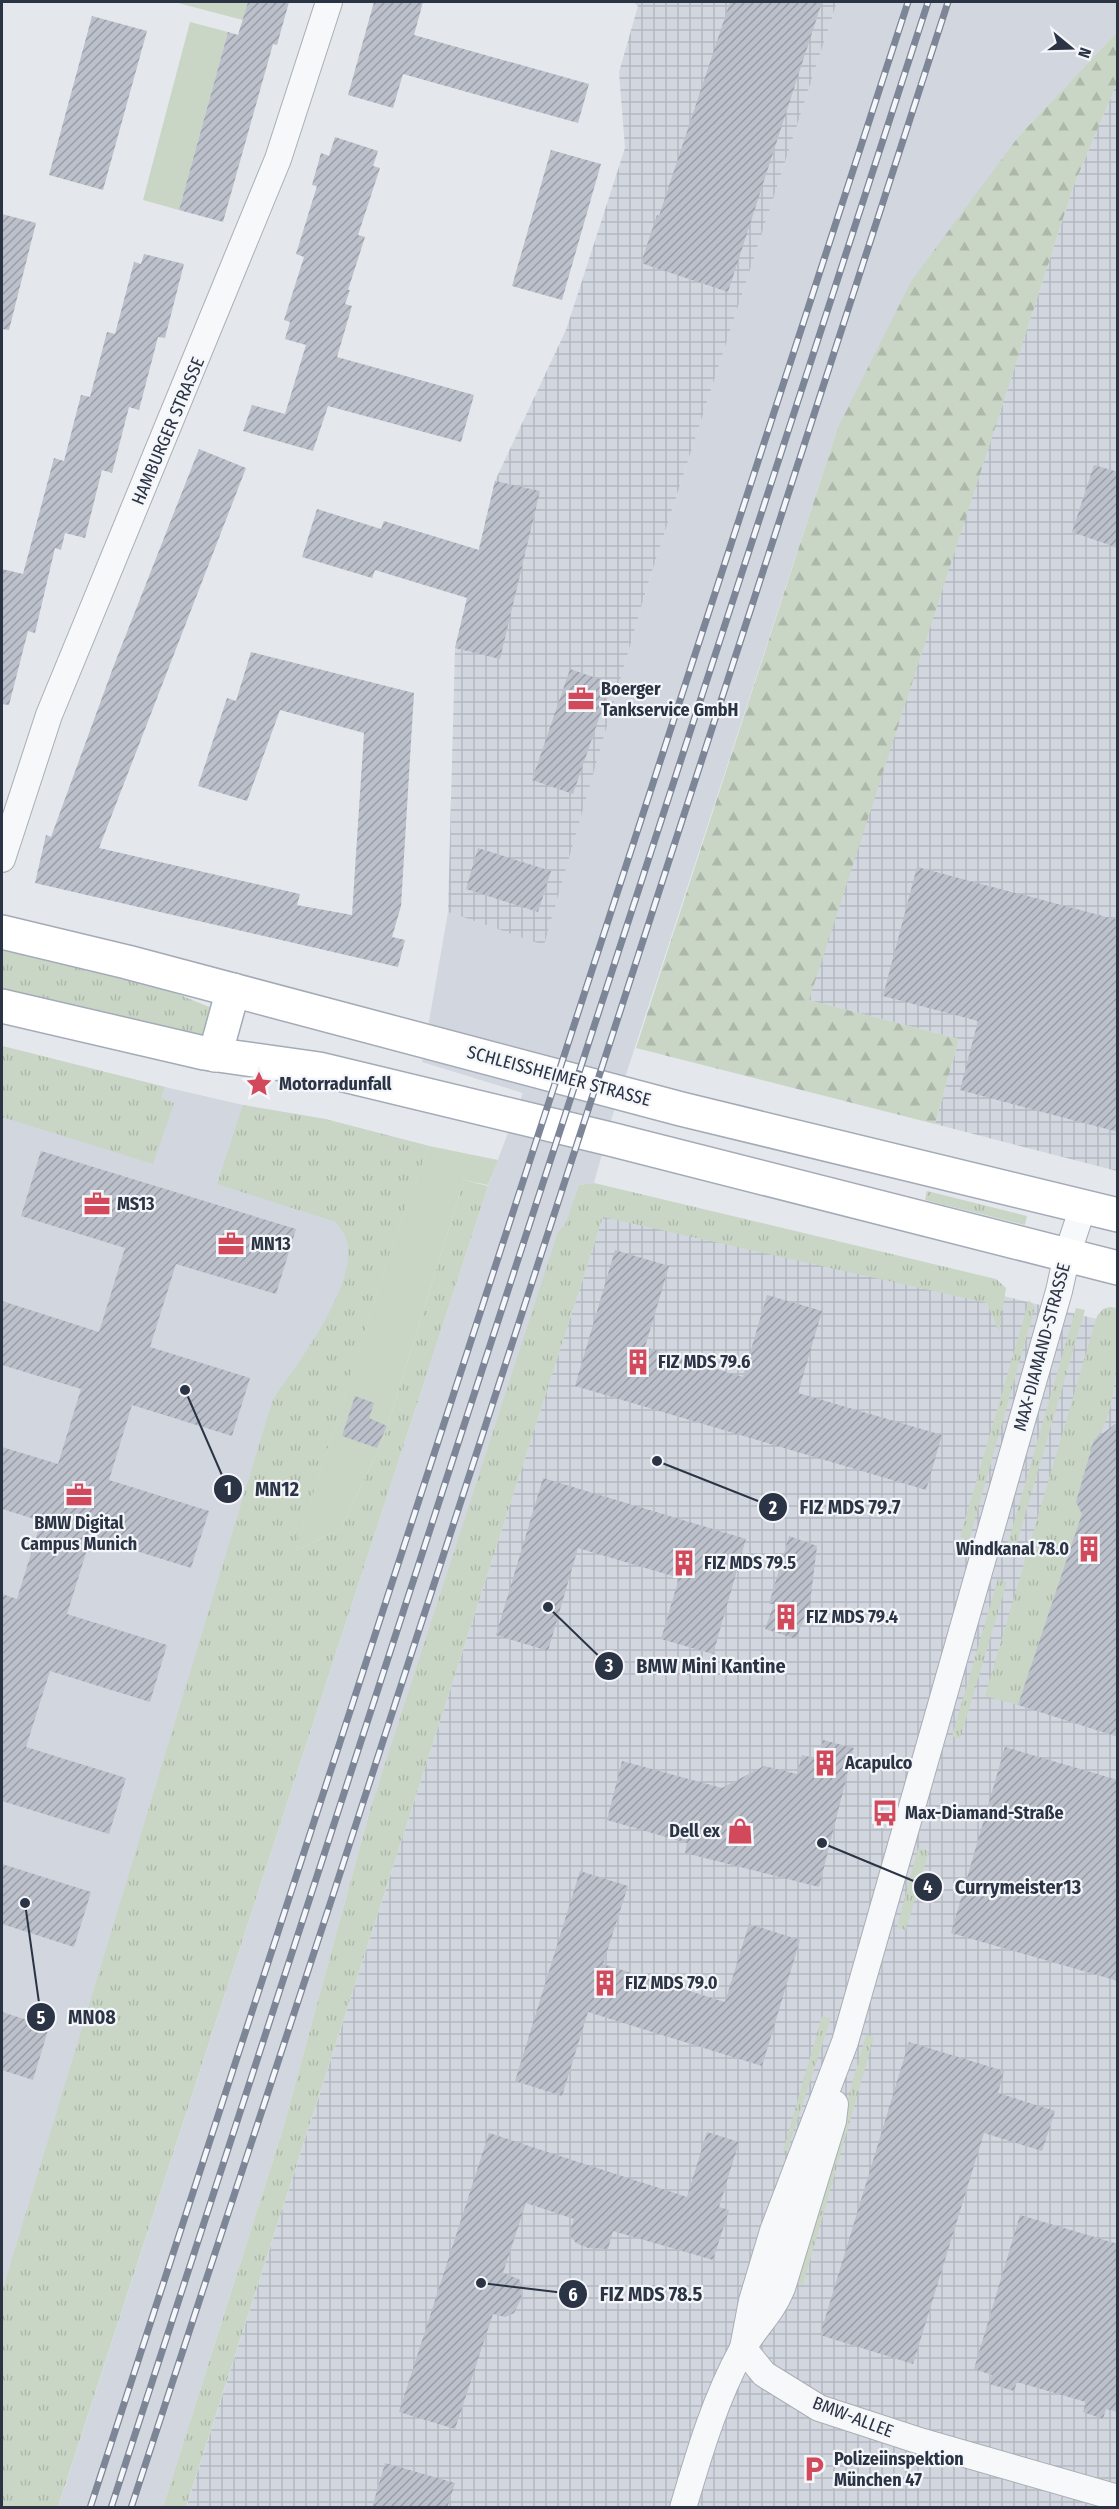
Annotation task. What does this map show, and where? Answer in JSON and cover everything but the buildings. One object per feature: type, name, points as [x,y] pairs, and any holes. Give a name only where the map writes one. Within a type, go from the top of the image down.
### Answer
[{"type":"main road","name":"SCHLEISSHEIMER STRASSE","points":[[2,932],[233,990],[681,1109],[1118,1215]]},
{"type":"main road","points":[[215,1055],[233,990]]},
{"type":"main road","points":[[2,1006],[215,1055],[319,1069],[1118,1268]]},
{"type":"street","name":"HAMBURGER STRASSE","points":[[2,859],[50,715],[278,159],[329,2]]},
{"type":"street","name":"MAX-DIAMAND-STRASSE","points":[[683,2508],[722,2390],[743,2348],[775,2305],[782,2288],[833,2121],[845,2042],[1059,1291],[1067,1255],[1083,1207]]},
{"type":"street","name":"BMW-ALLEE","points":[[743,2348],[764,2374],[819,2408],[923,2442],[1118,2498]]},
{"type":"shaded area","points":[[633,2],[837,2],[647,587],[544,945],[448,912],[455,648],[495,481],[566,330],[625,148],[619,72],[638,6]]},
{"type":"shaded area","points":[[837,2],[1117,2],[1117,32],[1019,136],[838,427],[613,1114],[594,1183],[579,1185],[370,1810],[283,2129],[163,2507],[58,2508],[488,1186],[523,1093],[422,1062],[448,912],[544,944],[647,587]]},
{"type":"shaded area","points":[[1117,83],[1117,1171],[935,1124],[959,1039],[808,1000],[1074,185]]},
{"type":"shaded area","points":[[2,1046],[165,1087],[243,1105],[325,1119],[429,1146],[392,1246],[295,1551],[10,2508],[2,2507]]},
{"type":"shaded area","points":[[609,1198],[1117,1324],[1117,2507],[186,2508]]},
{"type":"green space","points":[[174,2],[248,2],[243,20]]},
{"type":"green space","points":[[190,22],[228,32],[179,210],[143,200]]},
{"type":"green space","points":[[1117,32],[1117,83],[1074,185],[809,1000],[959,1039],[935,1124],[636,1048],[838,427],[912,280],[1019,136]]},
{"type":"green space","points":[[2,949],[173,992],[214,1009],[209,1032],[199,1035],[166,1030],[2,990]]},
{"type":"green space","points":[[2,1046],[165,1087],[161,1098],[174,1103],[153,1164],[2,1117]]},
{"type":"green space","points":[[243,1105],[325,1119],[429,1146],[392,1246],[295,1551],[341,1529],[384,1437],[464,1180],[488,1186],[58,2507],[2,2508],[2,2292],[273,1399],[324,1322],[344,1277],[348,1256],[346,1238],[336,1222],[217,1184]]},
{"type":"green space","points":[[429,1146],[498,1160],[488,1185],[464,1180],[384,1437],[341,1529],[295,1551],[392,1246]]},
{"type":"green space","points":[[594,1183],[996,1279],[1006,1288],[999,1332],[987,1303],[603,1217],[186,2507],[163,2507],[283,2129],[370,1810],[558,1232],[565,1225],[579,1185]]},
{"type":"green space","points":[[927,1191],[1027,1216],[1025,1225],[925,1200]]},
{"type":"green space","points":[[1029,1300],[1035,1307],[969,1540],[960,1537]]},
{"type":"green space","points":[[1076,1308],[1085,1310],[1013,1556],[1005,1553]]},
{"type":"green space","points":[[1117,1308],[1115,1378],[1108,1415],[1102,1430],[1094,1440],[1076,1502],[1082,1514],[1018,1705],[985,1696],[1097,1316],[1103,1309]]},
{"type":"green space","points":[[998,1579],[1007,1582],[960,1739],[952,1736]]},
{"type":"green space","points":[[918,1848],[929,1851],[906,1930],[897,1928]]},
{"type":"green space","points":[[822,2016],[831,2018],[786,2154],[783,2151]]},
{"type":"green space","points":[[866,2035],[874,2037],[803,2285],[795,2282]]},
{"type":"railway","points":[[90,2508],[908,2]]},
{"type":"railway","points":[[111,2508],[928,2]]},
{"type":"railway","points":[[131,2508],[332,1898],[948,2]]},
{"type":"place","name":"Boerger Tankservice GmbH","points":[[581,699]]},
{"type":"place","name":"Motorradunfall","points":[[259,1084]]},
{"type":"place","name":"MS13","points":[[97,1204]]},
{"type":"place","name":"MN13","points":[[231,1244]]},
{"type":"place","name":"FIZ MDS 79.6","points":[[638,1362]]},
{"type":"place","name":"MN12","points":[[185,1390]]},
{"type":"place","name":"FIZ MDS 79.7","points":[[657,1461]]},
{"type":"place","name":"BMW Digital Campus Munich","points":[[79,1495]]},
{"type":"place","name":"Windkanal 78.0","points":[[1089,1549]]},
{"type":"place","name":"FIZ MDS 79.5","points":[[684,1563]]},
{"type":"place","name":"BMW Mini Kantine","points":[[548,1607]]},
{"type":"place","name":"FIZ MDS 79.4","points":[[786,1617]]},
{"type":"place","name":"Acapulco","points":[[825,1763]]},
{"type":"place","name":"Max-Diamand-Straße","points":[[885,1813]]},
{"type":"place","name":"Dell ex","points":[[740,1831]]},
{"type":"place","name":"Currymeister13","points":[[822,1843]]},
{"type":"place","name":"MN08","points":[[25,1903]]},
{"type":"place","name":"FIZ MDS 79.0","points":[[605,1983]]},
{"type":"place","name":"FIZ MDS 78.5","points":[[481,2283]]},
{"type":"place","name":"Polizeiinspektion München 47","points":[[814,2469]]}]
